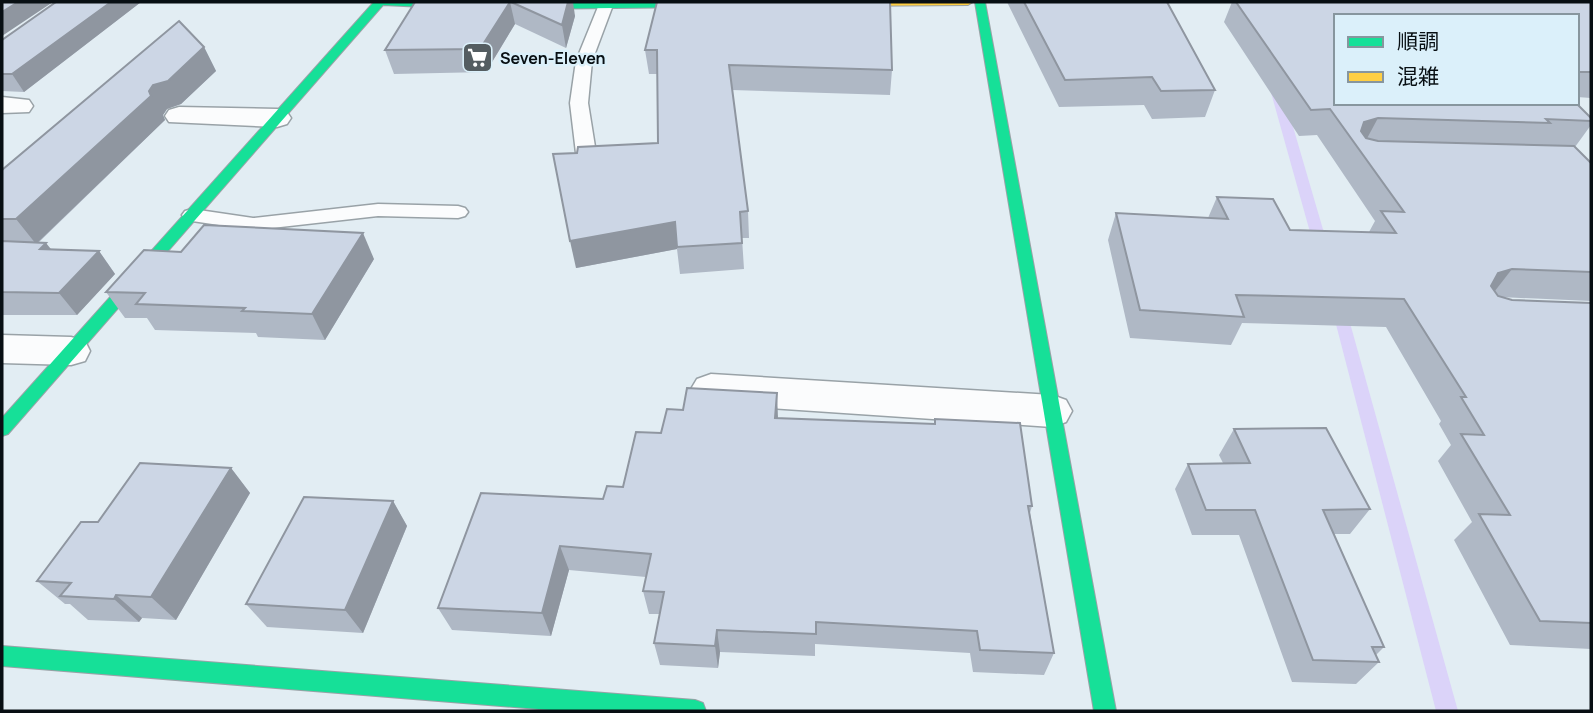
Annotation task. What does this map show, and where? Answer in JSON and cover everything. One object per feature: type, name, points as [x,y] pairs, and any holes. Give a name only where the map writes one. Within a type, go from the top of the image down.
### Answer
[{"type":"street","points":[[2,429],[379,2],[483,7]]},
{"type":"street","points":[[815,3],[968,2]]},
{"type":"street","points":[[980,2],[1105,711]]},
{"type":"street","points":[[510,6],[717,4]]},
{"type":"street","points":[[179,116],[277,118]]},
{"type":"street","points":[[2,349],[71,351]]},
{"type":"street","points":[[711,389],[1052,411]]},
{"type":"street","points":[[2,656],[695,711]]},
{"type":"lane","points":[[586,153],[579,103],[584,61],[605,5]]},
{"type":"lane","points":[[192,215],[253,224],[378,210],[458,212]]},
{"type":"building","points":[[2,2],[18,2],[2,12]]},
{"type":"building","points":[[56,2],[111,2],[12,74],[2,74],[2,40]]},
{"type":"building","points":[[415,2],[510,2],[480,49],[385,50]]},
{"type":"building","points":[[511,2],[568,2],[562,25]]},
{"type":"building","points":[[657,2],[890,2],[892,70],[729,65],[748,211],[740,212],[742,243],[677,247],[675,222],[570,241],[553,154],[577,153],[578,147],[658,143],[657,50],[645,50]]},
{"type":"building","points":[[1024,2],[1167,2],[1215,90],[1161,91],[1152,77],[1065,80]]},
{"type":"building","points":[[1236,2],[1591,2],[1591,72],[1579,72],[1579,14],[1334,14],[1334,105],[1578,105],[1591,118],[1591,121],[1546,119],[1550,123],[1378,118],[1364,122],[1361,131],[1366,138],[1378,141],[1574,146],[1591,163],[1591,272],[1512,269],[1498,273],[1491,286],[1498,296],[1512,300],[1591,303],[1591,623],[1540,621],[1479,514],[1510,515],[1461,434],[1484,435],[1461,397],[1466,397],[1404,299],[1236,295],[1244,317],[1140,310],[1116,213],[1228,219],[1217,197],[1273,199],[1290,230],[1396,233],[1381,211],[1404,212],[1330,109],[1311,110]]},
{"type":"building","points":[[179,21],[204,47],[168,81],[153,85],[149,91],[151,96],[16,219],[2,219],[2,170]]},
{"type":"building","points":[[204,225],[363,233],[312,314],[242,311],[245,308],[136,304],[145,293],[106,292],[144,250],[181,252]]},
{"type":"building","points":[[2,241],[46,243],[40,249],[99,251],[59,293],[2,292]]},
{"type":"building","points":[[687,388],[777,393],[775,418],[935,424],[935,419],[1020,423],[1032,506],[1028,506],[1054,653],[980,650],[977,631],[816,622],[816,634],[717,630],[715,646],[654,643],[664,592],[643,591],[651,554],[560,546],[542,613],[438,608],[481,493],[603,499],[607,486],[623,487],[636,432],[661,433],[667,409],[683,410]]},
{"type":"building","points":[[1326,428],[1370,509],[1323,510],[1384,647],[1372,647],[1379,662],[1313,660],[1255,510],[1206,510],[1188,464],[1250,463],[1234,429]]},
{"type":"building","points":[[140,463],[231,468],[151,597],[116,595],[114,599],[60,596],[71,583],[37,581],[81,522],[98,522]]},
{"type":"building","points":[[304,497],[393,501],[345,610],[246,604]]},
{"type":"waterway","points":[[1276,89],[1322,250]]},
{"type":"waterway","points":[[1338,305],[1447,711]]},
{"type":"traffic: fast","points":[[379,2],[466,6]]},
{"type":"traffic: fast","points":[[2,429],[380,2]]},
{"type":"traffic: fast","points":[[980,2],[1105,711]]},
{"type":"traffic: fast","points":[[522,6],[707,4]]},
{"type":"traffic: fast","points":[[2,656],[695,711]]},
{"type":"traffic: slow","points":[[837,3],[968,2]]},
{"type":"place","name":"Seven-Eleven","points":[[477,58]]}]
